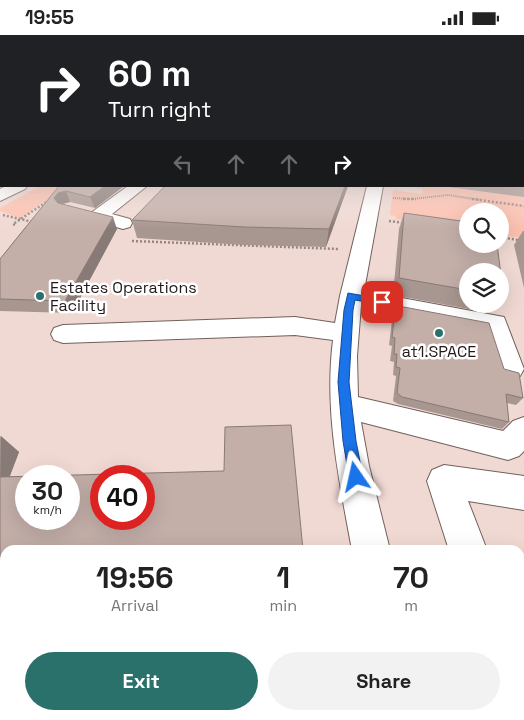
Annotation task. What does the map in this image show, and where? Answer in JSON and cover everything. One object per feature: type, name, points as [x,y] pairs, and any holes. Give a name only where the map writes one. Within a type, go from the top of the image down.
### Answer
[{"type":"street","points":[[0,197],[17,187]]},
{"type":"street","points":[[98,216],[138,187]]},
{"type":"street","points":[[370,545],[350,441],[343,382],[345,333],[351,296],[361,251],[384,192]]},
{"type":"street","points":[[70,209],[123,223]]},
{"type":"street","points":[[351,296],[496,323],[510,369]]},
{"type":"street","points":[[63,334],[295,326],[345,333]]},
{"type":"street","points":[[345,406],[508,446],[524,430]]},
{"type":"street","points":[[466,545],[444,481],[524,493]]},
{"type":"path","points":[[384,192],[412,199],[448,195],[524,206]]},
{"type":"path","points":[[15,225],[13,224],[55,197]]},
{"type":"path","points":[[46,202],[70,209]]},
{"type":"path","points":[[0,214],[40,224]]},
{"type":"path","points":[[383,220],[411,224]]},
{"type":"path","points":[[509,238],[524,241]]},
{"type":"path","points":[[127,241],[361,251]]},
{"type":"shaded area","points":[[38,187],[67,187],[20,218],[0,211],[0,208]]},
{"type":"shaded area","points":[[410,187],[449,187],[524,197],[524,238],[509,236],[509,203],[459,203],[459,229],[396,219],[396,216],[390,215],[393,190],[422,194],[423,189]]},
{"type":"building","points":[[58,187],[104,187],[90,197],[66,191],[58,193],[54,198],[58,203],[113,217],[65,301],[0,299],[0,259]]},
{"type":"building","points":[[164,187],[345,187],[329,229],[244,227],[132,220]]},
{"type":"building","points":[[404,213],[459,221],[459,253],[498,253],[499,263],[459,263],[459,288],[399,278]]},
{"type":"building","points":[[393,305],[489,323],[504,369],[519,373],[523,398],[506,394],[509,422],[402,397],[397,393],[400,368],[396,367],[397,354],[394,354],[395,338],[392,337],[395,312],[392,312]]},
{"type":"building","points":[[291,425],[303,545],[0,545],[0,477],[15,476],[15,530],[80,530],[80,475],[90,475],[90,530],[155,530],[155,473],[224,471],[225,427]]},
{"type":"place","name":"Estates Operations Facility","points":[[40,296]]},
{"type":"place","name":"at1.SPACE","points":[[439,333]]},
{"type":"route","points":[[356,477],[343,382],[348,310],[351,296],[382,302]]}]
